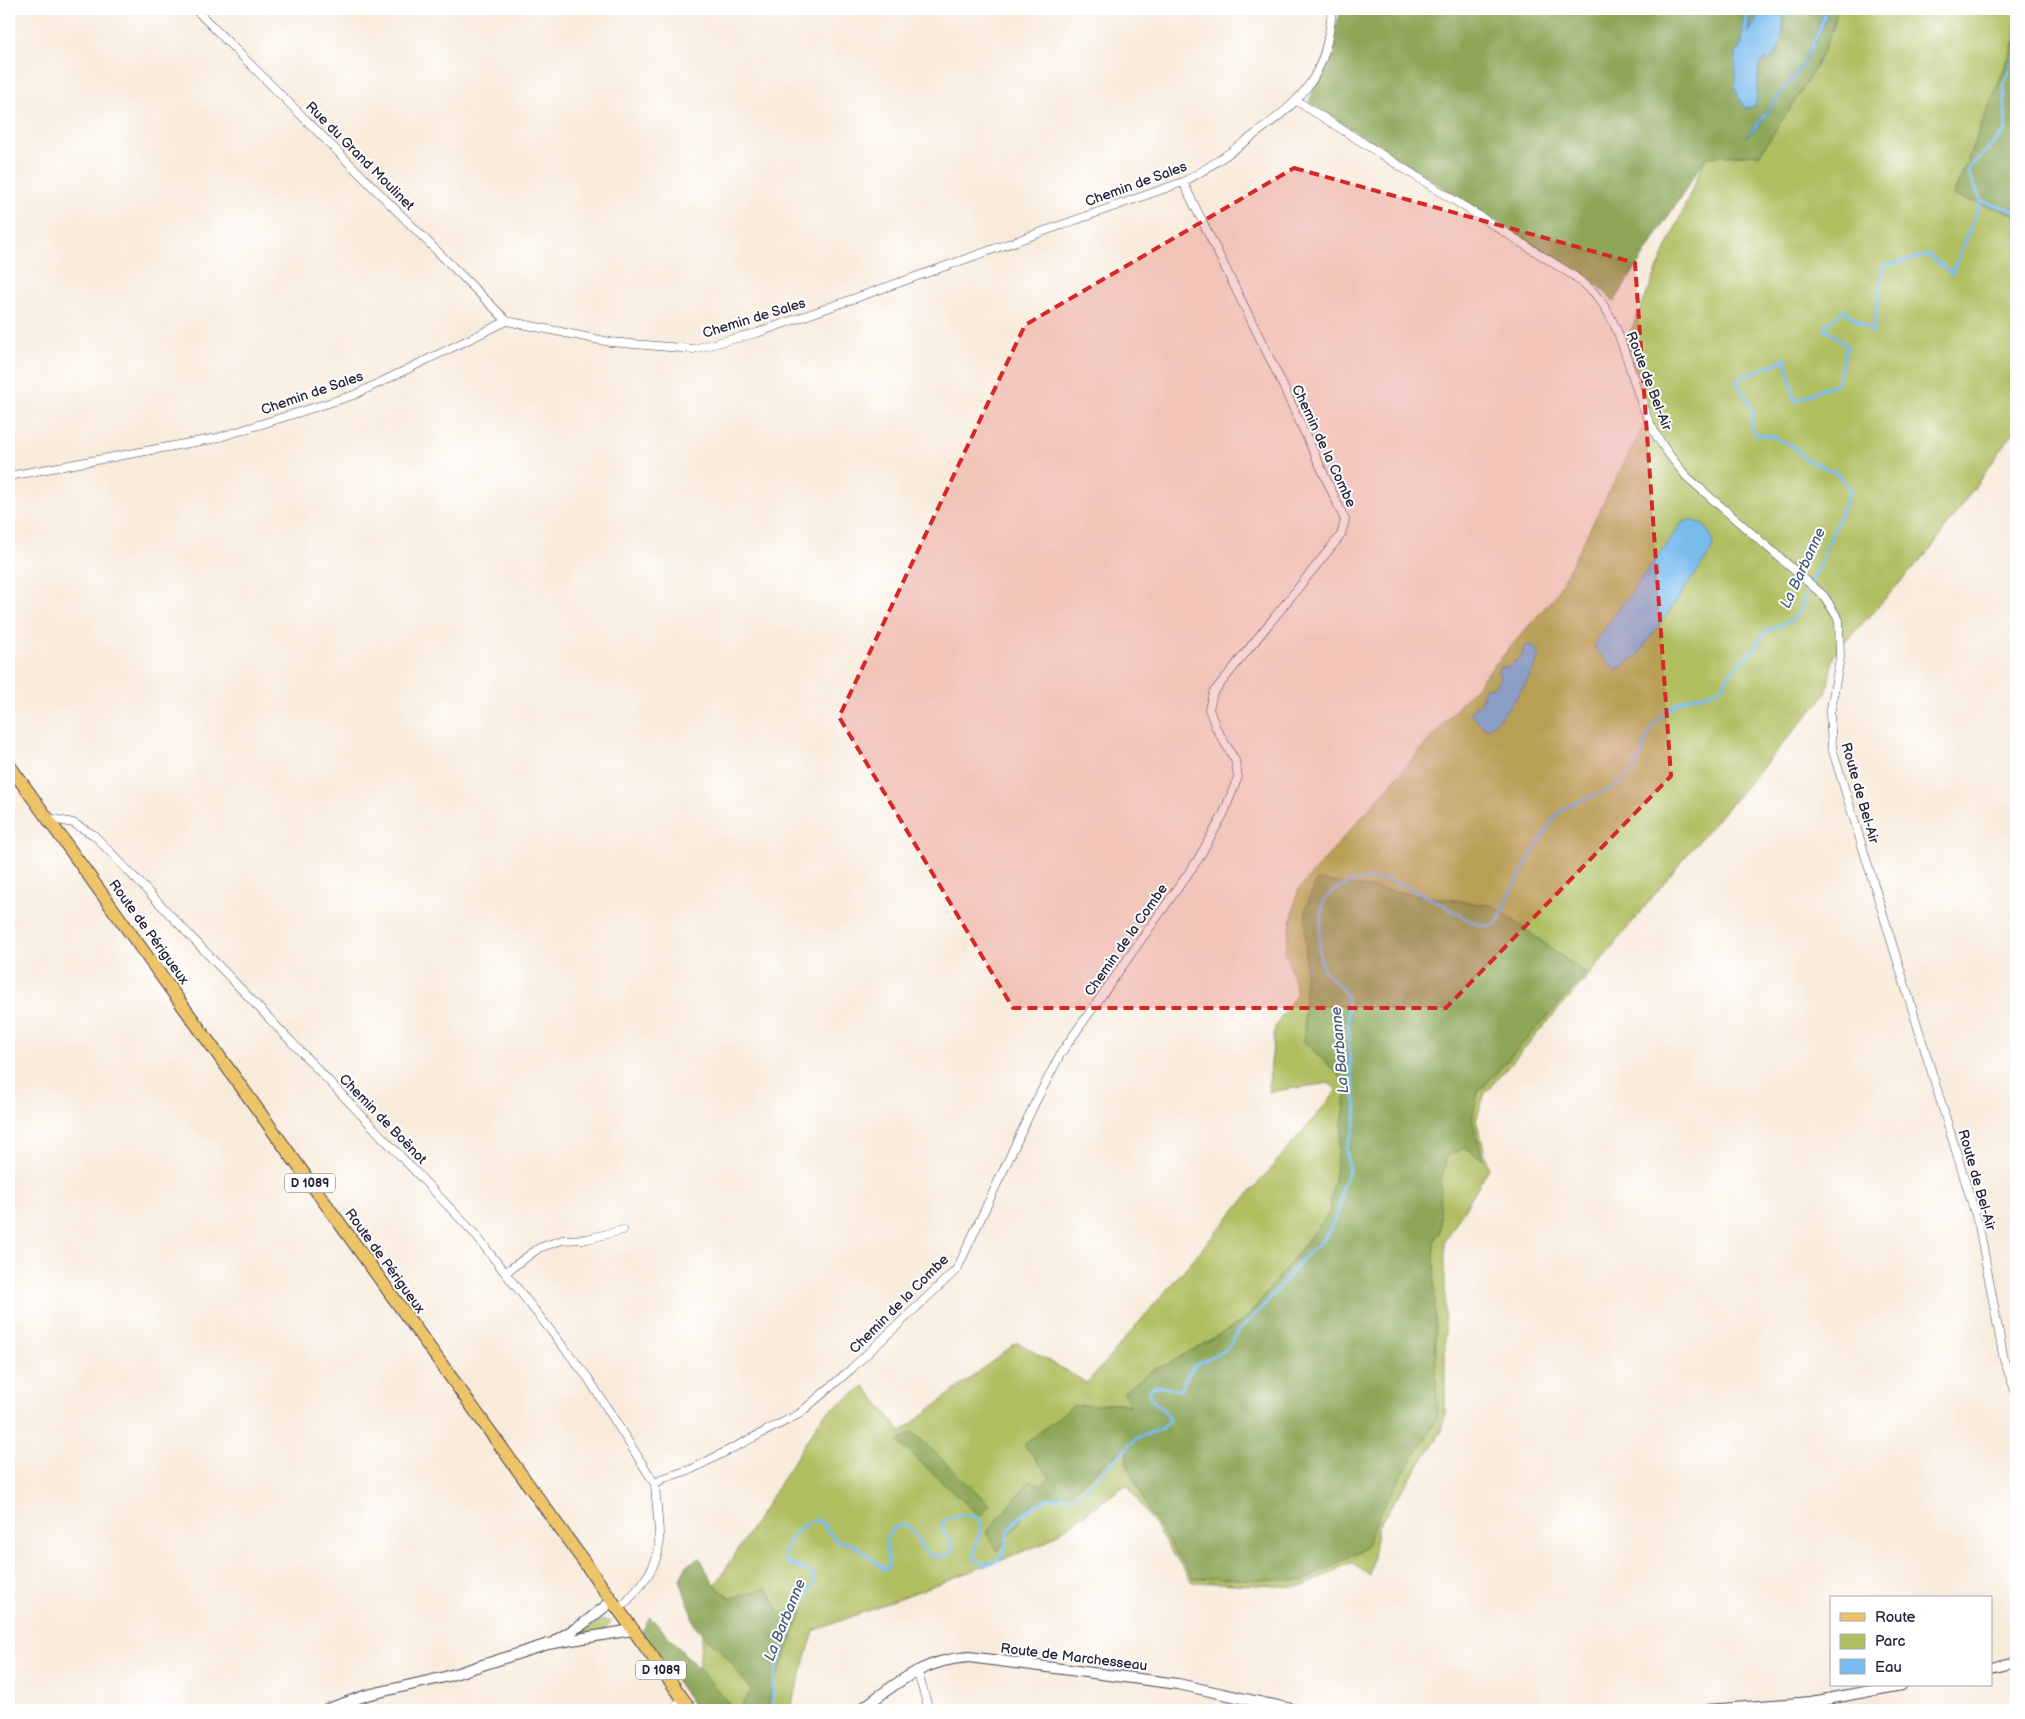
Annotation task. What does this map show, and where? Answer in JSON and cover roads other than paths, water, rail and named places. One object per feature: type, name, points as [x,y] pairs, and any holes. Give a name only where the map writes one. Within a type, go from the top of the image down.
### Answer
[{"type":"main road","name":"Route de Périgueux","points":[[9,765],[632,1630]]},
{"type":"main road","name":"D 1089","points":[[632,1630],[691,1710]]},
{"type":"street","name":"Rue du Grand Moulinet","points":[[195,9],[508,321]]},
{"type":"street","name":"Chemin de Sales","points":[[9,476],[217,438],[354,395],[508,321],[610,342],[693,349],[757,333],[1183,182],[1205,171],[1297,101],[1321,65],[1330,32],[1332,9]]},
{"type":"street","name":"Route de Bel-Air","points":[[1297,101],[1574,276],[1595,293],[1607,310],[1616,330],[1646,416],[1659,441],[1671,458],[1687,477],[1824,596],[1839,620],[1840,658],[1830,714],[1832,748],[1836,766],[1979,1226],[2004,1360],[2016,1393]]},
{"type":"street","name":"Chemin de la Combe","points":[[655,1484],[664,1478],[692,1469],[799,1414],[850,1370],[957,1269],[1034,1105],[1061,1053],[1197,861],[1222,815],[1238,777],[1235,760],[1216,728],[1209,709],[1213,693],[1341,535],[1345,520],[1278,375],[1183,182]]},
{"type":"street","name":"Chemin de Boënot","points":[[48,818],[73,823],[94,835],[473,1232],[588,1378],[655,1484]]},
{"type":"street","points":[[506,1272],[539,1248],[562,1240],[587,1239],[623,1230]]},
{"type":"street","points":[[548,1644],[631,1598],[654,1565],[659,1547],[655,1484]]},
{"type":"street","points":[[326,1710],[367,1695],[445,1677],[548,1644],[632,1630]]},
{"type":"street","name":"Route de Marchesseau","points":[[860,1710],[917,1670],[950,1658],[969,1657],[1178,1684],[1296,1710]]},
{"type":"street","points":[[1992,1668],[2016,1662]]},
{"type":"street","points":[[917,1670],[929,1710]]},
{"type":"street","points":[[1708,1710],[1812,1702],[1896,1686]]},
{"type":"street","points":[[673,1710],[682,1698]]},
{"type":"water","points":[[1744,9],[1750,9],[1748,34],[1762,9],[1784,9],[1783,31],[1779,48],[1771,58],[1764,60],[1759,66],[1756,102],[1753,107],[1744,108],[1735,89],[1736,55],[1742,42]]},
{"type":"water","points":[[1825,9],[1827,17],[1806,62],[1757,128],[1746,137],[1805,60]]},
{"type":"water","points":[[1692,520],[1705,527],[1708,531],[1712,539],[1713,549],[1638,655],[1616,671],[1595,649],[1596,640],[1683,522]]},
{"type":"water","points":[[1525,646],[1534,647],[1539,653],[1537,662],[1526,683],[1495,722],[1488,728],[1482,726],[1470,712],[1481,701],[1486,687],[1492,688],[1499,681],[1500,675],[1497,672],[1501,667],[1508,667],[1513,662],[1516,662],[1522,655]]},
{"type":"waterway","name":"La Barbanne","points":[[771,1710],[775,1675],[781,1654],[815,1577],[813,1574],[785,1561],[786,1548],[799,1530],[810,1522],[816,1520],[821,1522],[835,1540],[857,1546],[884,1569],[888,1568],[889,1565],[886,1543],[892,1530],[904,1525],[907,1526],[916,1535],[926,1552],[931,1555],[944,1556],[951,1553],[954,1547],[942,1527],[943,1522],[952,1517],[966,1515],[980,1520],[981,1530],[975,1549],[975,1559],[982,1564],[992,1563],[1003,1555],[1010,1529],[1025,1513],[1048,1499],[1071,1497],[1081,1492],[1137,1438],[1163,1428],[1169,1421],[1168,1416],[1152,1399],[1149,1390],[1155,1386],[1181,1390],[1187,1375],[1194,1366],[1226,1350],[1240,1329],[1265,1305],[1304,1257],[1323,1240],[1330,1230],[1339,1211],[1342,1188],[1349,1172],[1346,1148],[1354,1129],[1357,1107],[1350,1065],[1347,997],[1321,964],[1320,938],[1323,903],[1328,895],[1342,886],[1356,881],[1371,879],[1385,881],[1400,884],[1428,896],[1468,920],[1482,926],[1496,924],[1523,869],[1559,813],[1577,802],[1609,790],[1624,781],[1631,775],[1653,726],[1665,712],[1685,699],[1718,690],[1764,634],[1790,621],[1797,615],[1851,489],[1835,472],[1805,459],[1794,447],[1774,437],[1756,434],[1750,428],[1754,412],[1736,380],[1786,359],[1795,401],[1837,383],[1847,346],[1824,327],[1843,310],[1873,332],[1883,266],[1929,255],[1952,274],[1981,201],[1967,170],[2006,131],[2004,84],[2016,55]]},
{"type":"waterway","points":[[1981,201],[2016,211]]}]
